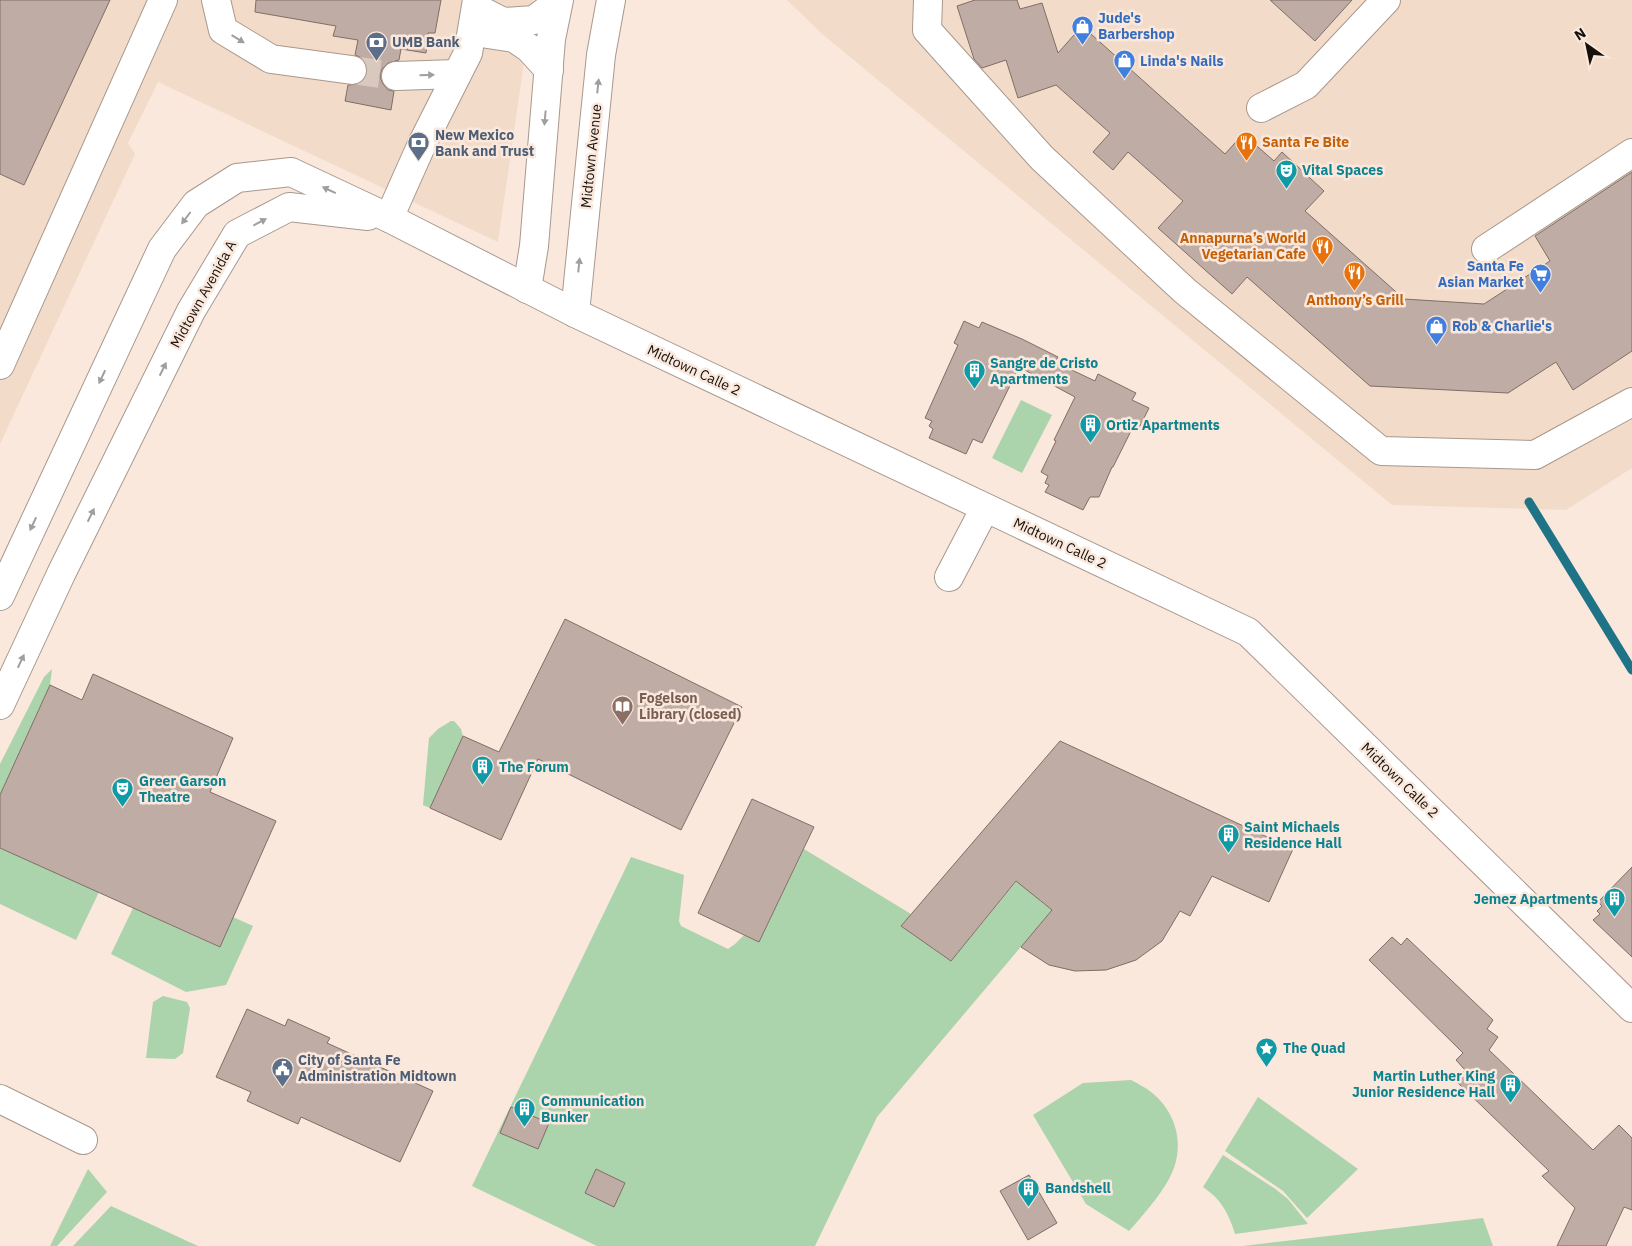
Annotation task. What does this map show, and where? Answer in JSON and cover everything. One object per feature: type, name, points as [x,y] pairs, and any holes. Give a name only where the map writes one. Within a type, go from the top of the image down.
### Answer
[{"type":"lane","points":[[0,365],[163,0]]},
{"type":"lane","points":[[216,0],[223,30],[271,59],[352,70]]},
{"type":"lane","name":"Midtown Avenue","points":[[575,313],[601,55],[611,0]]},
{"type":"lane","points":[[928,0],[927,30],[1042,158],[1185,291],[1381,451],[1535,455],[1632,402]]},
{"type":"lane","points":[[475,13],[503,22],[534,20],[559,1]]},
{"type":"lane","points":[[527,289],[534,246],[551,39],[559,1]]},
{"type":"lane","points":[[1261,108],[1306,85],[1377,4]]},
{"type":"lane","points":[[475,13],[529,48],[549,70]]},
{"type":"lane","points":[[0,596],[162,249],[196,204],[237,178],[291,172],[389,218],[422,144],[468,53],[475,13]]},
{"type":"lane","points":[[396,76],[458,74]]},
{"type":"lane","points":[[1486,249],[1632,153]]},
{"type":"lane","name":"Midtown Avenida A","points":[[0,705],[191,311],[237,234],[289,207],[389,218]]},
{"type":"lane","name":"Midtown Calle 2","points":[[389,218],[575,313],[1248,632],[1632,1008]]},
{"type":"lane","points":[[949,577],[985,508]]},
{"type":"lane","points":[[0,1099],[83,1140]]},
{"type":"shaded area","points":[[0,0],[533,0],[498,242],[158,82],[128,143],[135,154],[0,444]]},
{"type":"shaded area","points":[[787,0],[1632,0],[1632,468],[1566,510],[1392,505],[821,33]]},
{"type":"green space","points":[[1021,400],[1052,415],[1022,473],[992,458]]},
{"type":"green space","points":[[52,669],[50,685],[0,795],[0,764],[44,677]]},
{"type":"green space","points":[[454,721],[461,729],[463,736],[430,808],[423,805],[429,738],[438,729]]},
{"type":"green space","points":[[0,848],[99,892],[76,940],[0,904]]},
{"type":"green space","points":[[804,849],[911,914],[901,926],[951,961],[1043,849],[1068,868],[1040,901],[1052,910],[877,1117],[815,1246],[597,1246],[472,1186],[631,857],[684,875],[679,921],[681,926],[728,949],[744,935],[759,942]]},
{"type":"green space","points":[[133,908],[219,947],[233,917],[253,926],[226,985],[186,992],[111,954]]},
{"type":"green space","points":[[163,996],[187,1002],[190,1008],[183,1053],[175,1059],[146,1058],[153,1002]]},
{"type":"green space","points":[[1131,1080],[1151,1092],[1168,1110],[1173,1121],[1178,1144],[1174,1168],[1169,1179],[1156,1199],[1129,1231],[1086,1204],[1033,1115],[1083,1083]]},
{"type":"green space","points":[[1258,1097],[1358,1169],[1307,1218],[1283,1191],[1225,1151]]},
{"type":"green space","points":[[1223,1155],[1288,1199],[1308,1224],[1235,1234],[1224,1208],[1203,1187]]},
{"type":"green space","points":[[88,1169],[107,1192],[57,1246],[50,1246]]},
{"type":"green space","points":[[111,1206],[198,1246],[73,1246]]},
{"type":"green space","points":[[1483,1218],[1493,1246],[1243,1246]]},
{"type":"building","points":[[0,0],[110,0],[24,185],[0,174]]},
{"type":"building","name":"UMB Bank","points":[[256,0],[441,0],[435,33],[428,33],[426,53],[401,49],[399,60],[388,63],[382,69],[380,77],[383,84],[388,90],[394,91],[391,110],[345,101],[348,85],[358,84],[364,80],[367,73],[366,64],[362,58],[355,55],[358,40],[333,36],[336,26],[255,12]]},
{"type":"building","points":[[975,0],[1017,0],[1020,9],[1042,3],[1058,53],[1082,26],[1225,154],[1243,134],[1274,161],[1282,152],[1324,191],[1305,211],[1404,299],[1484,304],[1550,261],[1535,236],[1632,172],[1632,351],[1573,390],[1556,362],[1508,393],[1370,386],[1247,277],[1232,294],[1158,228],[1183,201],[1128,152],[1113,170],[1093,152],[1110,133],[1056,85],[1018,98],[1006,60],[982,68],[974,59],[957,6]]},
{"type":"building","points":[[1270,0],[1352,0],[1315,41]]},
{"type":"building","points":[[964,321],[979,328],[982,322],[1022,339],[1058,357],[1055,362],[1095,381],[1098,374],[1136,393],[1132,400],[1149,408],[1139,428],[1134,425],[1099,497],[1090,497],[1083,510],[1045,492],[1049,485],[1045,483],[1048,476],[1041,472],[1075,397],[1019,367],[982,443],[973,439],[966,454],[929,438],[933,429],[929,426],[932,421],[925,418],[958,345],[954,343]]},
{"type":"building","name":"Fogelson Library (closed)","points":[[565,619],[742,707],[681,830],[538,759],[501,840],[430,808],[463,736],[499,752]]},
{"type":"building","name":"Greer Garson Theatre","points":[[93,674],[233,738],[210,792],[276,821],[220,947],[0,848],[0,795],[50,685],[82,700]]},
{"type":"building","points":[[1060,741],[1293,849],[1269,902],[1212,876],[1190,916],[1180,911],[1162,941],[1136,960],[1106,970],[1075,971],[1049,965],[1021,947],[1052,910],[1016,881],[951,961],[901,926]]},
{"type":"building","points":[[752,799],[814,827],[759,942],[698,913]]},
{"type":"building","name":"Jemez Apartments","points":[[1632,867],[1632,957],[1593,920],[1600,914],[1597,911],[1602,906],[1598,902]]},
{"type":"building","name":"Martin Luther King Junior Residence Hall","points":[[1392,937],[1401,945],[1407,938],[1493,1020],[1487,1029],[1498,1037],[1489,1050],[1593,1150],[1619,1125],[1632,1138],[1632,1210],[1624,1207],[1606,1246],[1557,1246],[1575,1208],[1542,1176],[1549,1171],[1456,1081],[1465,1070],[1456,1060],[1463,1053],[1369,960]]},
{"type":"building","points":[[247,1009],[285,1026],[288,1019],[330,1038],[327,1043],[433,1091],[400,1162],[301,1117],[298,1124],[247,1101],[251,1092],[216,1077]]},
{"type":"building","name":"Communication Bunker","points":[[511,1107],[549,1123],[538,1149],[500,1133]]},
{"type":"building","points":[[596,1169],[625,1183],[614,1207],[585,1193]]},
{"type":"building","name":"Bandshell","points":[[1029,1175],[1057,1223],[1028,1240],[1000,1191]]},
{"type":"waterway","points":[[1529,502],[1632,670]]},
{"type":"tunnel","points":[[352,70],[396,76]]},
{"type":"place","name":"Jude's Barbershop","points":[[1082,45]]},
{"type":"place","name":"UMB Bank","points":[[376,61]]},
{"type":"place","name":"Linda's Nails","points":[[1124,80]]},
{"type":"place","name":"Santa Fe Bite","points":[[1246,161]]},
{"type":"place","name":"New Mexico Bank and Trust","points":[[419,162]]},
{"type":"place","name":"Vital Spaces","points":[[1286,189]]},
{"type":"place","name":"Annapurna’s World Vegetarian Cafe","points":[[1322,265]]},
{"type":"place","name":"Anthony’s Grill","points":[[1355,291]]},
{"type":"place","name":"Santa Fe Asian Market","points":[[1540,293]]},
{"type":"place","name":"Rob & Charlie's","points":[[1436,345]]},
{"type":"place","name":"Sangre de Cristo Apartments","points":[[974,390]]},
{"type":"place","name":"Ortiz Apartments","points":[[1090,444]]},
{"type":"place","name":"Fogelson Library (closed)","points":[[623,725]]},
{"type":"place","name":"The Forum","points":[[483,786]]},
{"type":"place","name":"Greer Garson Theatre","points":[[123,808]]},
{"type":"place","name":"Saint Michaels Residence Hall","points":[[1228,854]]},
{"type":"place","name":"Jemez Apartments","points":[[1614,918]]},
{"type":"place","name":"The Quad","points":[[1267,1067]]},
{"type":"place","name":"City of Santa Fe Administration Midtown","points":[[282,1087]]},
{"type":"place","name":"Martin Luther King Junior Residence Hall","points":[[1511,1103]]},
{"type":"place","name":"Communication Bunker","points":[[525,1128]]},
{"type":"place","name":"Bandshell","points":[[1029,1207]]}]
